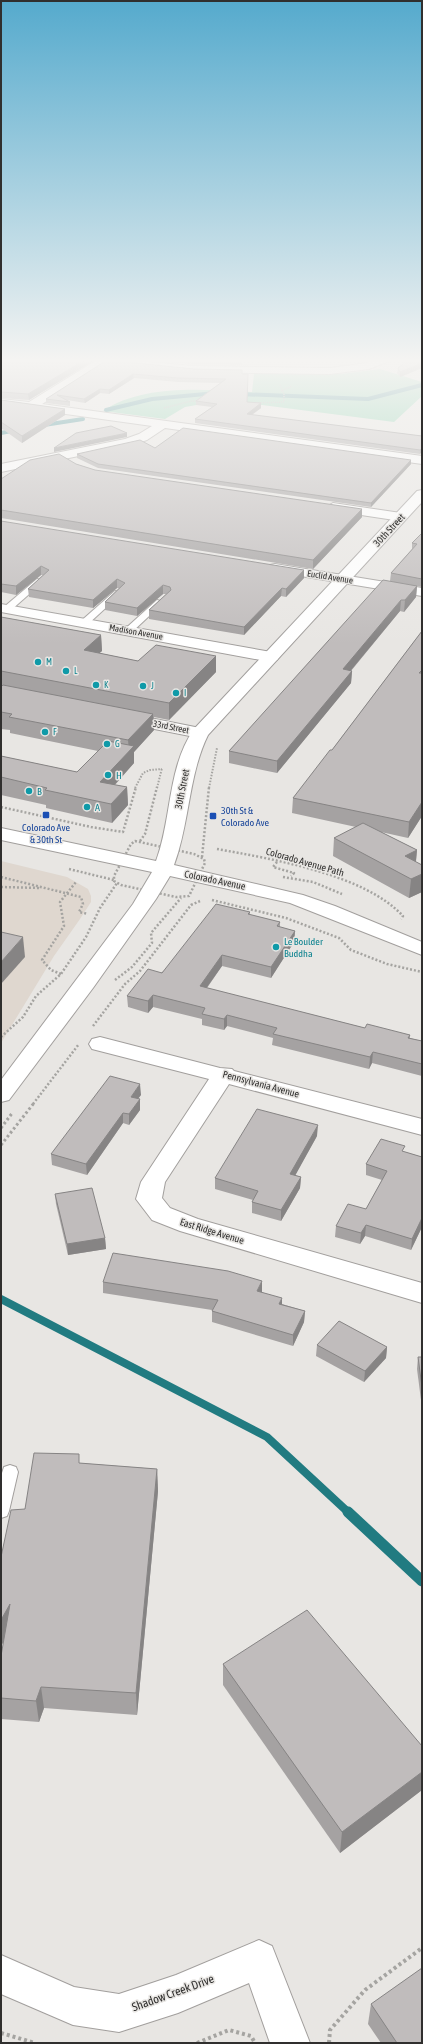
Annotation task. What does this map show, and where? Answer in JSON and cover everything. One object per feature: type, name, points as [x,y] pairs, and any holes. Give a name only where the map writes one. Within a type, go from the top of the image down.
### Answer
[{"type":"street","points":[[1,468],[69,453]]},
{"type":"street","points":[[373,453],[422,460]]},
{"type":"street","points":[[61,455],[82,467]]},
{"type":"street","name":"30th Street","points":[[2,1091],[77,996],[142,905],[163,869],[170,848],[182,778],[188,758],[198,737],[422,494]]},
{"type":"street","points":[[319,505],[401,517]]},
{"type":"street","name":"Euclid Avenue","points":[[259,565],[422,592]]},
{"type":"street","name":"Madison Avenue","points":[[4,608],[271,657]]},
{"type":"street","name":"33rd Street","points":[[111,720],[198,737]]},
{"type":"street","name":"Colorado Avenue","points":[[1,834],[163,869],[296,900],[328,910],[422,949]]},
{"type":"street","name":"Pennsylvania Avenue","points":[[91,1038],[422,1127]]},
{"type":"street","name":"East Ridge Avenue","points":[[224,1074],[152,1182],[149,1199],[161,1214],[189,1225],[422,1293]]},
{"type":"street","name":"Shadow Creek Drive","points":[[1,1974],[73,2006],[119,2013],[178,1994],[259,1958],[290,2043]]},
{"type":"lane","points":[[4,608],[44,578]]},
{"type":"lane","points":[[84,623],[120,591]]},
{"type":"lane","points":[[128,631],[166,597]]},
{"type":"lane","points":[[1,1510],[10,1472]]},
{"type":"path","points":[[202,857],[210,781],[217,748]]},
{"type":"path","points":[[1,807],[91,827],[122,832],[136,783],[142,773],[148,770],[162,769],[145,834],[140,841]]},
{"type":"path","name":"Colorado Avenue Path","points":[[217,849],[319,872],[360,888],[390,902],[402,917]]},
{"type":"path","points":[[277,862],[273,867],[294,873],[291,876]]},
{"type":"path","points":[[114,876],[117,884]]},
{"type":"path","points":[[1,877],[81,896],[83,904],[79,912],[88,914]]},
{"type":"path","points":[[61,974],[51,970],[42,960],[64,926],[60,902],[76,882]]},
{"type":"path","points":[[117,884],[121,885]]},
{"type":"path","points":[[1,1037],[23,1017],[36,996],[61,974],[86,937],[100,908],[117,884]]},
{"type":"path","points":[[1,887],[44,888]]},
{"type":"path","points":[[176,897],[186,898],[191,893],[196,896]]},
{"type":"path","points":[[208,899],[286,918],[340,938],[351,950],[387,964],[422,972]]},
{"type":"path","points":[[1,1145],[91,1038],[125,984],[140,971],[191,906],[200,901]]},
{"type":"path","points":[[329,2043],[330,2030],[365,1990],[422,1948]]},
{"type":"path","points":[[197,2043],[229,2030],[251,2036],[255,2043]]},
{"type":"path","points":[[1,2032],[35,2043]]},
{"type":"shaded area","points":[[1,861],[67,877],[88,889],[91,896],[91,902],[54,956],[1,1043]]},
{"type":"building","points":[[364,453],[411,460],[371,503],[98,464],[77,454]]},
{"type":"building","points":[[59,454],[76,464],[95,470],[362,509],[313,560],[1,510],[1,479],[30,460]]},
{"type":"building","points":[[1,521],[304,570],[286,589],[282,588],[244,627],[149,610],[171,590],[170,587],[163,585],[137,608],[105,602],[125,583],[117,579],[93,600],[28,589],[49,570],[41,566],[16,586],[1,584]]},
{"type":"building","points":[[422,533],[422,579],[391,573],[417,544],[412,543]]},
{"type":"building","points":[[383,580],[417,586],[405,600],[401,600],[343,669],[352,671],[277,761],[229,751]]},
{"type":"building","points":[[1,617],[101,635],[84,650],[138,661],[156,645],[216,656],[169,703],[1,671]]},
{"type":"building","points":[[422,631],[422,670],[419,673],[422,673],[422,802],[409,822],[293,798],[330,750],[332,750]]},
{"type":"building","points":[[3,685],[153,714],[128,740],[9,717],[12,714],[1,712],[1,687]]},
{"type":"building","points":[[108,741],[134,746],[100,782],[127,787],[111,804],[45,790],[47,788],[1,777],[1,756],[77,772]]},
{"type":"building","points":[[363,823],[417,850],[405,856],[422,865],[422,874],[411,879],[334,838]]},
{"type":"building","points":[[216,904],[250,912],[248,914],[280,922],[277,926],[295,931],[271,967],[222,955],[200,986],[365,1028],[367,1024],[410,1035],[408,1038],[422,1041],[422,1064],[373,1052],[370,1057],[273,1034],[277,1028],[227,1015],[224,1019],[202,1014],[205,1008],[153,995],[148,1001],[127,996],[148,969],[162,973]]},
{"type":"building","points":[[1,932],[23,937],[1,962]]},
{"type":"building","points":[[110,1076],[140,1084],[131,1097],[140,1099],[129,1114],[123,1113],[86,1164],[51,1154]]},
{"type":"building","points":[[257,1109],[318,1125],[290,1174],[301,1177],[281,1210],[252,1202],[258,1191],[215,1178]]},
{"type":"building","points":[[381,1139],[405,1146],[402,1151],[422,1157],[422,1218],[412,1239],[366,1225],[361,1233],[336,1226],[348,1204],[366,1209],[387,1171],[366,1164]]},
{"type":"building","points":[[92,1188],[105,1238],[67,1244],[55,1194]]},
{"type":"building","points":[[113,1253],[228,1271],[262,1281],[257,1291],[282,1298],[279,1304],[305,1311],[293,1335],[212,1311],[218,1300],[103,1282]]},
{"type":"building","points":[[339,1321],[387,1347],[365,1371],[317,1345]]},
{"type":"building","points":[[418,1357],[422,1357],[422,1387]]},
{"type":"building","points":[[34,1453],[79,1454],[79,1463],[157,1469],[136,1693],[41,1687],[36,1701],[1,1698],[1,1656],[10,1604],[1,1620],[1,1557],[11,1510],[25,1509]]},
{"type":"building","points":[[307,1610],[422,1746],[422,1772],[342,1832],[223,1664]]},
{"type":"building","points":[[422,1968],[422,2043],[397,2043],[371,2004]]},
{"type":"waterway","points":[[1,1299],[267,1437],[349,1513]]},
{"type":"waterway","points":[[348,1512],[422,1581]]},
{"type":"place","name":"M","points":[[38,662]]},
{"type":"place","name":"L","points":[[66,671]]},
{"type":"place","name":"K","points":[[96,685]]},
{"type":"place","name":"J","points":[[143,686]]},
{"type":"place","name":"I","points":[[176,693]]},
{"type":"place","name":"F","points":[[45,732]]},
{"type":"place","name":"G","points":[[107,744]]},
{"type":"place","name":"H","points":[[108,775]]},
{"type":"place","name":"B","points":[[29,791]]},
{"type":"place","name":"A","points":[[87,807]]},
{"type":"place","name":"Colorado Ave & 30th St","points":[[46,815]]},
{"type":"place","name":"30th St & Colorado Ave","points":[[213,816]]},
{"type":"place","name":"Le Boulder Buddha","points":[[276,947]]}]
